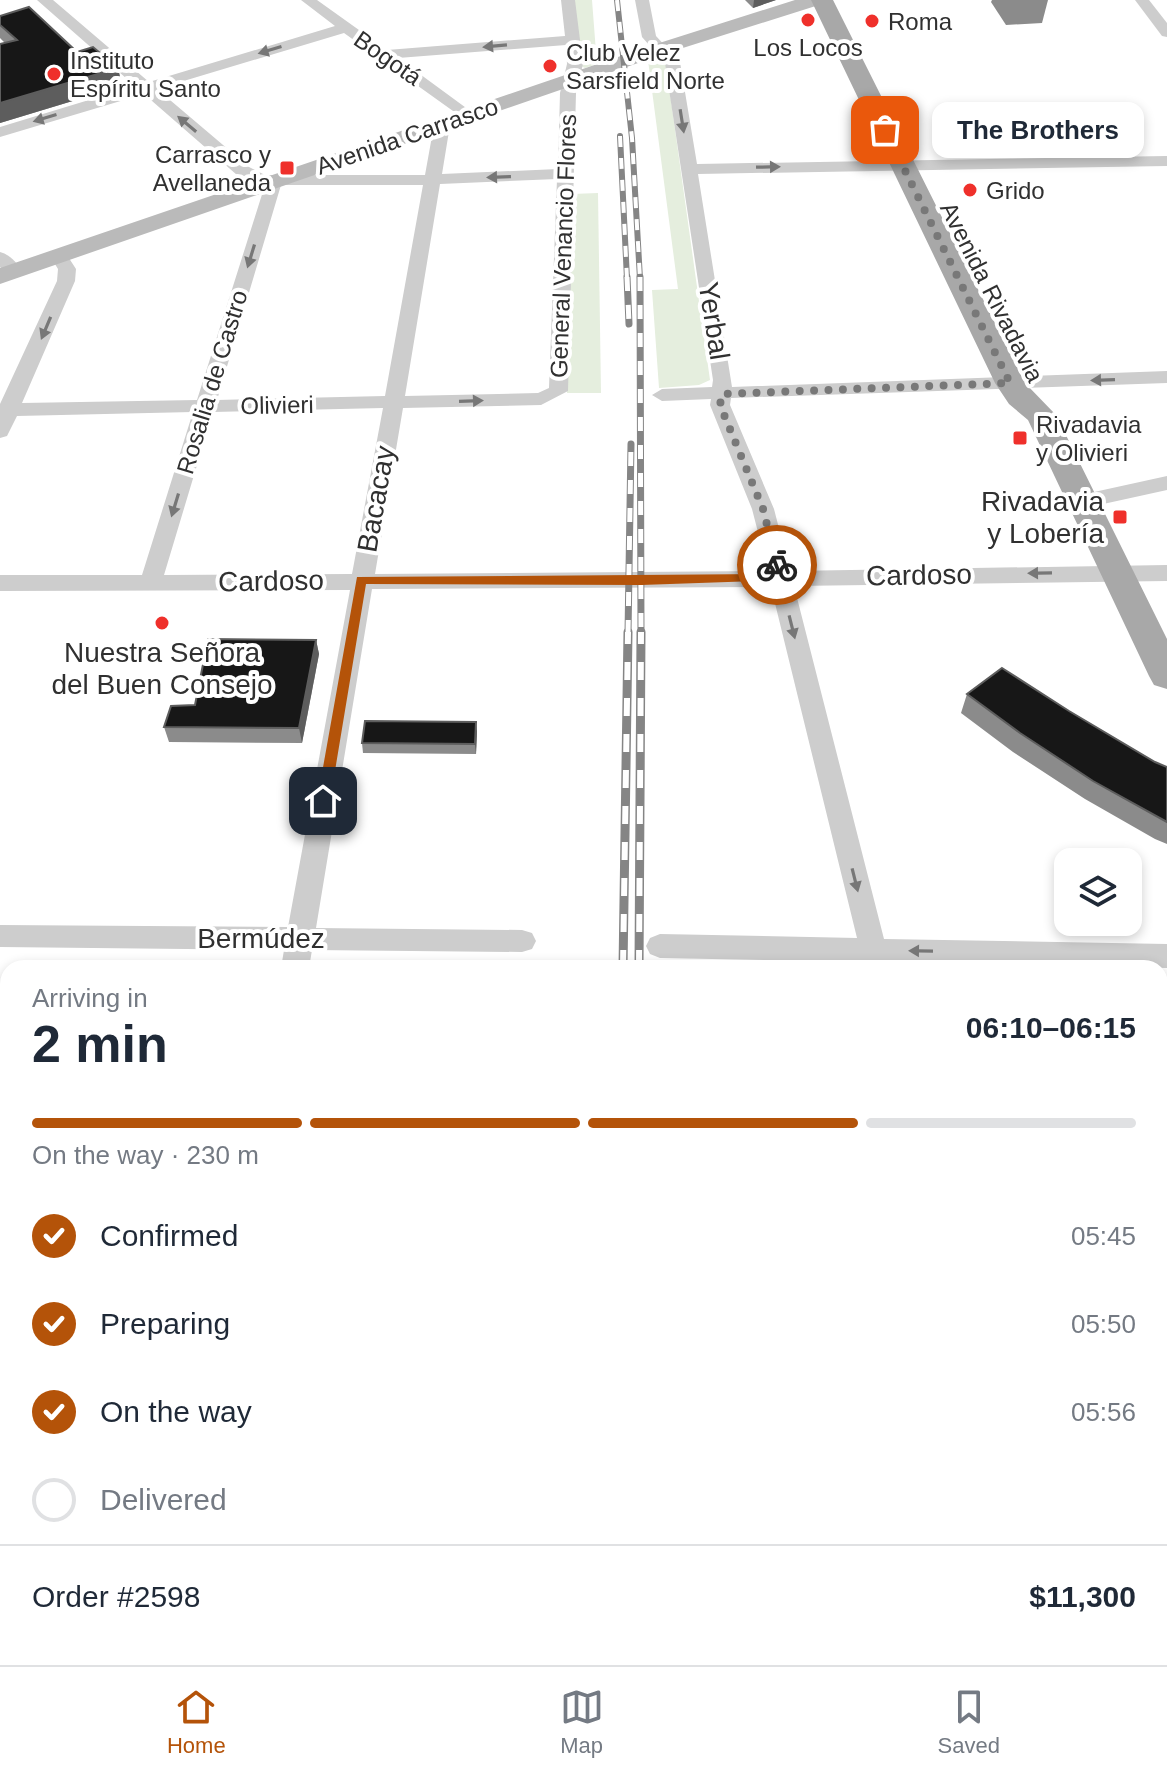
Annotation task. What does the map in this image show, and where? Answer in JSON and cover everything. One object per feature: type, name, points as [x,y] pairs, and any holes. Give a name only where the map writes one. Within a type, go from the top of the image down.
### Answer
[{"type":"main road","name":"Avenida Carrasco","points":[[5,268],[59,256],[660,49],[815,0]]},
{"type":"main road","name":"Avenida Rivadavia","points":[[822,0],[914,164],[1025,383],[1020,398],[1041,415],[1167,676]]},
{"type":"main road","name":"Avenida Rivadavia","points":[[843,0],[914,164]]},
{"type":"street","points":[[44,4],[68,0]]},
{"type":"street","name":"General Venancio Flores","points":[[553,395],[558,391],[560,378],[564,174],[575,64],[568,0]]},
{"type":"street","name":"Yerbal","points":[[642,0],[649,37],[672,62],[723,380],[720,405],[763,509],[876,959]]},
{"type":"street","points":[[1142,0],[1167,33]]},
{"type":"street","name":"Bogotá","points":[[312,1],[467,116]]},
{"type":"street","points":[[44,4],[243,171],[274,182],[564,174]]},
{"type":"street","points":[[0,132],[345,28]]},
{"type":"street","points":[[384,55],[573,40]]},
{"type":"street","name":"Bacacay","points":[[296,960],[442,125]]},
{"type":"street","points":[[690,169],[1167,161]]},
{"type":"street","name":"Rosalia de Castro","points":[[151,582],[274,182]]},
{"type":"street","points":[[0,432],[5,410],[66,281],[67,269],[59,256]]},
{"type":"street","points":[[662,395],[1167,377]]},
{"type":"street","name":"Olivieri","points":[[5,410],[541,399],[553,395]]},
{"type":"street","points":[[1085,501],[1167,483]]},
{"type":"street","name":"Cardoso","points":[[0,583],[641,581],[1167,573]]},
{"type":"street","name":"Bermúdez","points":[[0,936],[522,941]]},
{"type":"street","points":[[660,946],[876,959],[1167,956]]},
{"type":"green space","points":[[573,0],[592,0],[596,52],[602,62],[585,68],[581,66]]},
{"type":"green space","points":[[648,60],[661,60],[666,65],[710,380],[699,385],[659,388],[652,290],[678,289]]},
{"type":"green space","points":[[598,193],[601,393],[567,393],[572,194]]},
{"type":"building","name":"Instituto Espíritu Santo","points":[[29,7],[77,52],[93,47],[118,68],[0,103],[0,44],[17,40],[0,25],[0,16]]},
{"type":"building","points":[[208,639],[316,640],[299,728],[164,727],[171,706],[195,705]]},
{"type":"building","points":[[1002,668],[1069,711],[1167,767],[1167,822],[1093,781],[967,694]]},
{"type":"building","points":[[365,721],[476,722],[475,744],[362,743]]},
{"type":"railway","points":[[617,0],[632,138],[640,279]]},
{"type":"railway","points":[[620,136],[627,279]]},
{"type":"railway","points":[[627,277],[629,324]]},
{"type":"railway","points":[[640,277],[641,633]]},
{"type":"railway","points":[[628,634],[631,444]]},
{"type":"railway","points":[[623,960],[628,632]]},
{"type":"railway","points":[[639,960],[641,633]]},
{"type":"way so far","points":[[777,565],[763,509],[720,405],[722,394],[1010,383],[885,130]]},
{"type":"place","name":"Los Locos","points":[[808,20]]},
{"type":"place","name":"Roma","points":[[872,21]]},
{"type":"place","name":"Club Velez Sarsfield Norte","points":[[550,66]]},
{"type":"place","name":"Instituto Espíritu Santo","points":[[54,74]]},
{"type":"place","name":"The Brothers","points":[[885,130]]},
{"type":"place","name":"Carrasco y Avellaneda","points":[[287,168]]},
{"type":"place","name":"Grido","points":[[970,190]]},
{"type":"place","name":"Rivadavia y Olivieri","points":[[1020,438]]},
{"type":"place","name":"Rivadavia y Lobería","points":[[1120,517]]},
{"type":"place","name":"Nuestra Señora del Buen Consejo","points":[[162,623]]},
{"type":"route","points":[[323,801],[361,580],[780,578],[777,565]]}]
